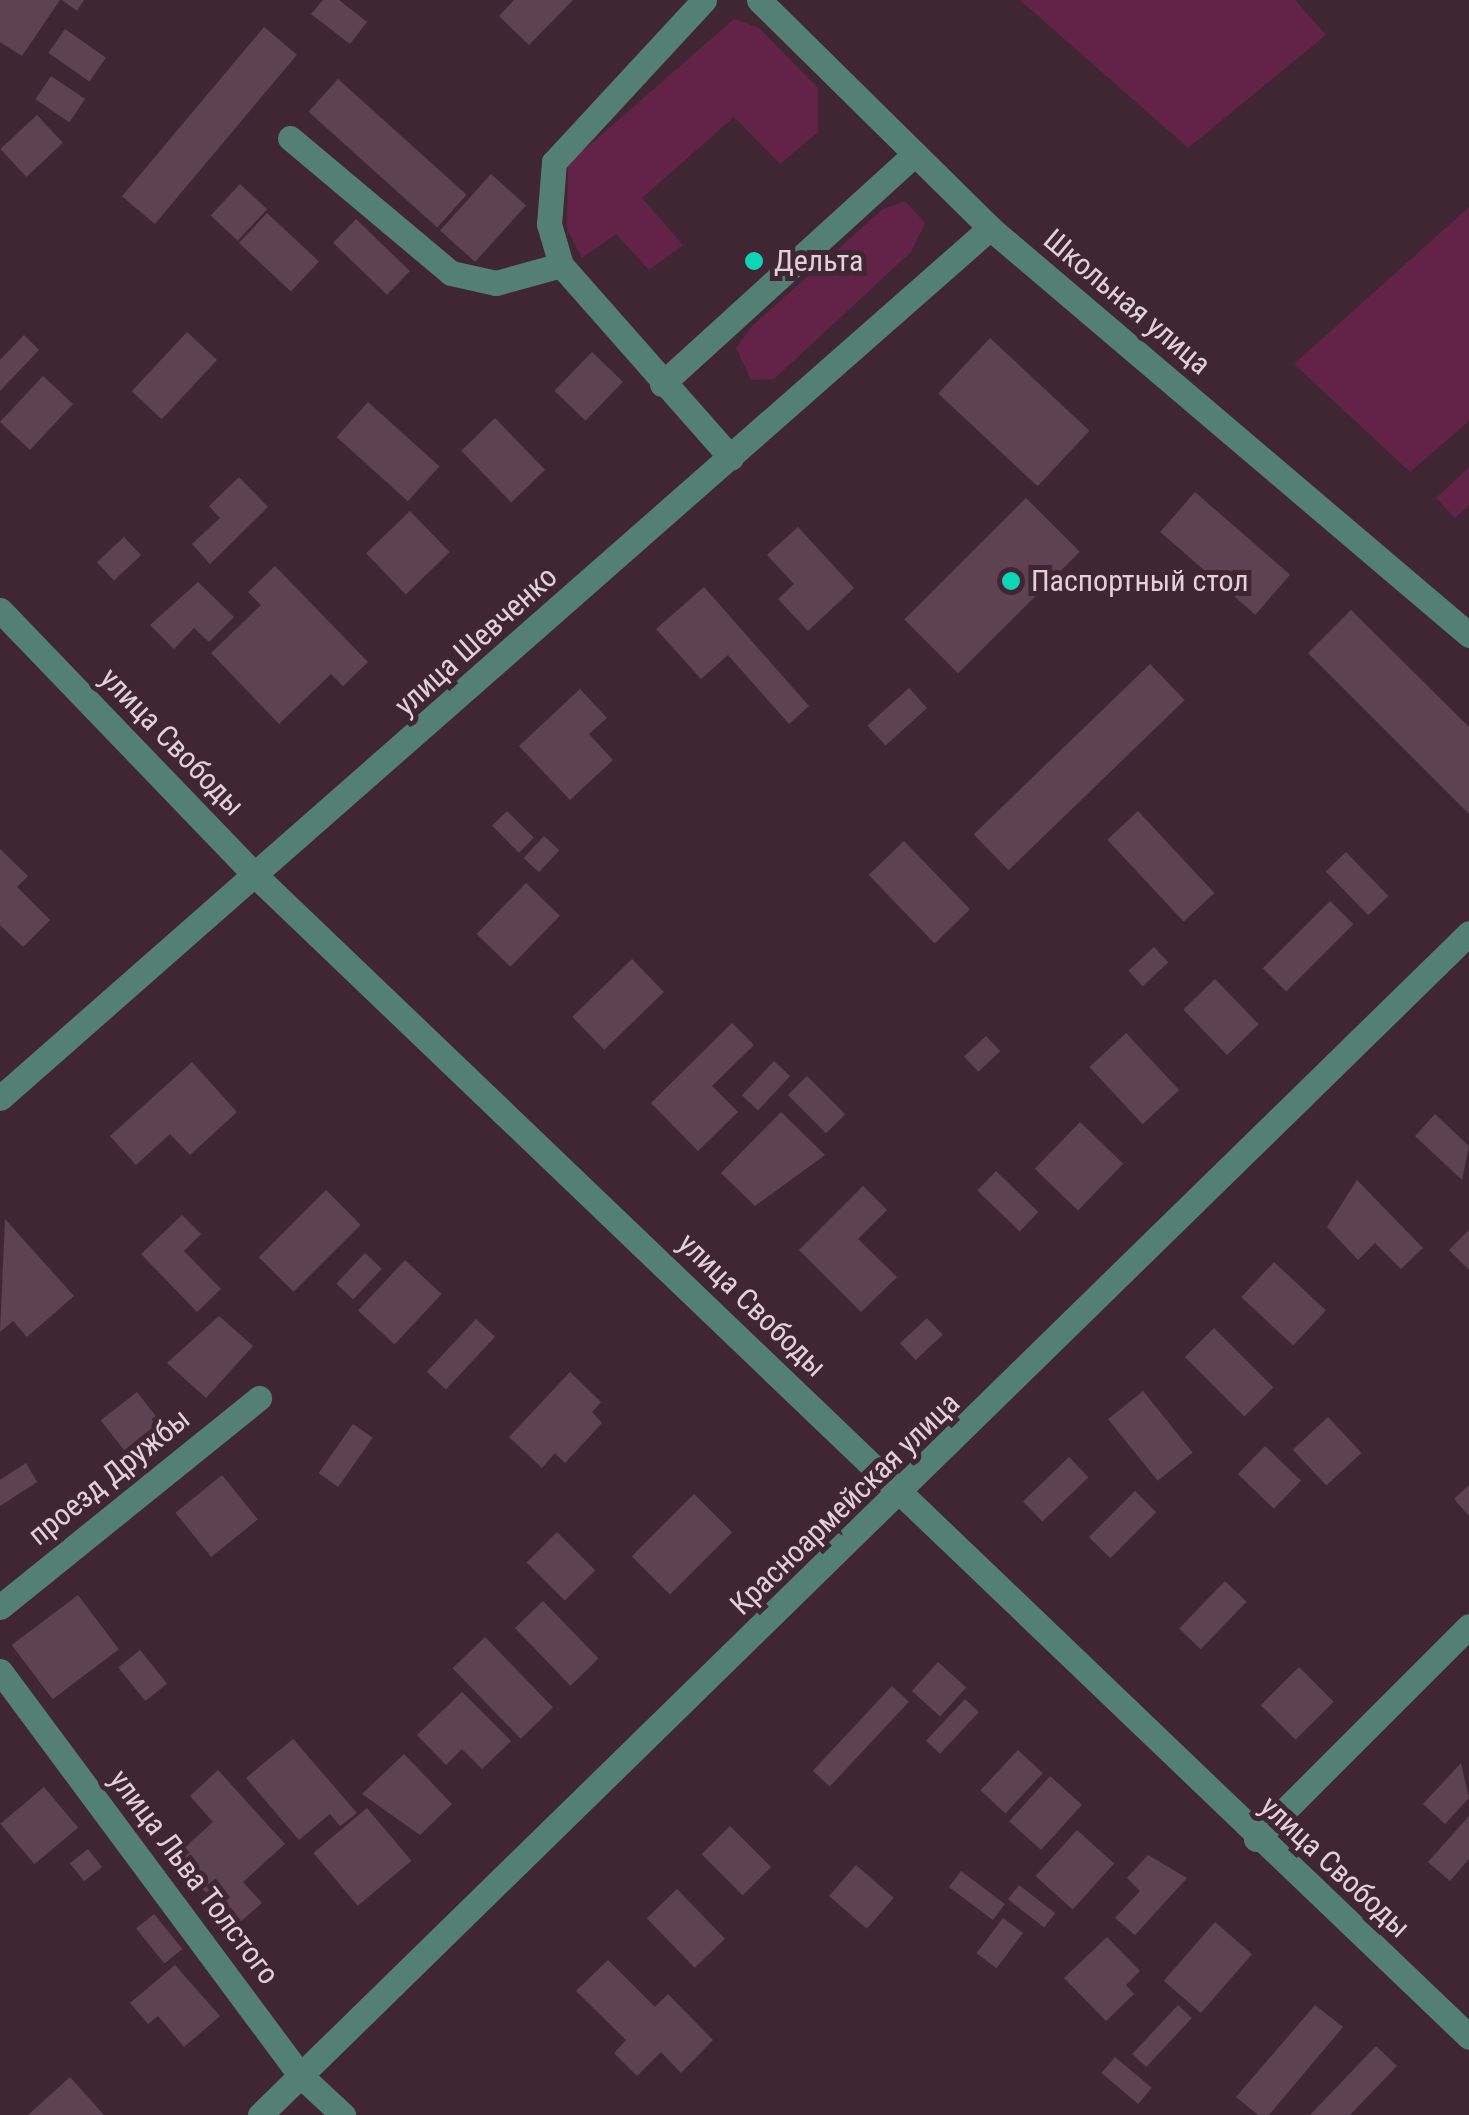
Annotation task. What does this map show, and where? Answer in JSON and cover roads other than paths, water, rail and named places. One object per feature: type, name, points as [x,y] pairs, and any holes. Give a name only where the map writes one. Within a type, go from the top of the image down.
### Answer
[{"type":"street","points":[[704,0],[554,162],[549,224],[561,265],[731,458]]},
{"type":"street","name":"Школьная улица","points":[[759,0],[990,228],[1469,635]]},
{"type":"street","points":[[290,138],[450,274],[496,283],[561,265]]},
{"type":"street","points":[[662,384],[915,154]]},
{"type":"street","name":"улица Шевченко","points":[[0,1098],[258,878],[990,228]]},
{"type":"street","name":"улица Свободы","points":[[0,610],[258,878],[1256,1839],[1469,2037]]},
{"type":"street","name":"Красноармейская улица","points":[[260,2115],[902,1496],[1469,933]]},
{"type":"street","name":"проезд Дружбы","points":[[0,1607],[259,1398]]},
{"type":"street","points":[[1256,1839],[1469,1626]]},
{"type":"street","name":"улица Льва Толстого","points":[[0,1671],[300,2075],[343,2115]]},
{"type":"place","name":"Дельта","points":[[754,261]]},
{"type":"place","name":"Паспортный стол","points":[[1011,581]]}]
